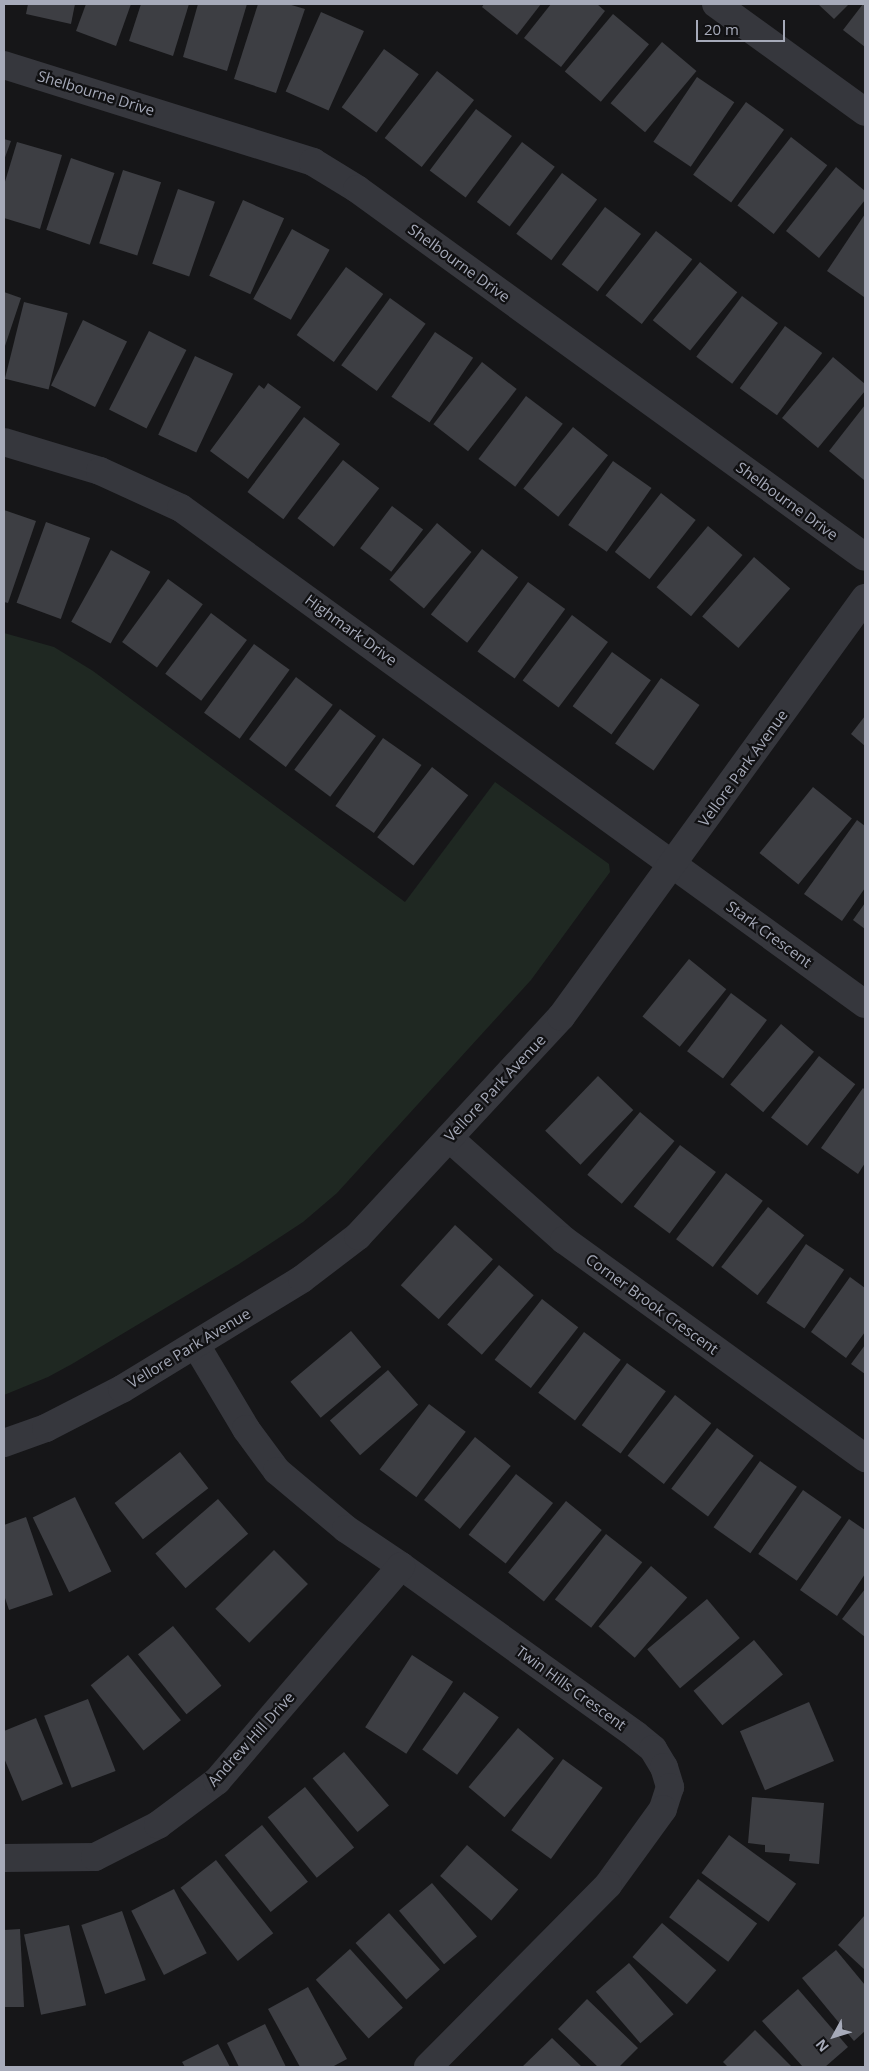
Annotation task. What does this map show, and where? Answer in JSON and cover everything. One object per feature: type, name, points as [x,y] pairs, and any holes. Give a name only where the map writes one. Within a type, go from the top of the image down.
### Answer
[{"type":"street","points":[[716,4],[865,112]]},
{"type":"street","name":"Shelbourne Drive","points":[[4,65],[313,162],[357,189],[865,557]]},
{"type":"street","name":"Highmark Drive","points":[[4,442],[100,471],[181,508],[674,864]]},
{"type":"street","name":"Vellore Park Avenue","points":[[4,1443],[46,1428],[87,1408],[196,1345],[302,1279],[346,1247],[392,1201],[561,1017],[674,864],[865,598]]},
{"type":"street","name":"Stark Crescent","points":[[674,864],[865,1004]]},
{"type":"street","name":"Corner Brook Crescent","points":[[449,1138],[564,1240],[865,1458]]},
{"type":"street","name":"Twin Hills Crescent","points":[[196,1345],[246,1429],[277,1471],[346,1529],[401,1566],[636,1735],[653,1749],[664,1766],[670,1787],[663,1808],[608,1885],[428,2067]]},
{"type":"street","name":"Andrew Hill Drive","points":[[4,1858],[95,1857],[158,1825],[217,1781],[401,1566]]},
{"type":"shaded area","points":[[4,633],[54,647],[93,671],[405,902],[495,782],[609,864],[610,872],[531,980],[337,1193],[303,1222],[239,1264],[72,1364],[48,1377],[4,1395]]},
{"type":"building","points":[[28,4],[75,4],[71,24],[26,14]]},
{"type":"building","points":[[86,4],[131,4],[116,46],[76,31]]},
{"type":"building","points":[[141,4],[189,4],[173,56],[129,41]]},
{"type":"building","points":[[198,4],[247,4],[227,71],[183,57]]},
{"type":"building","points":[[258,4],[288,4],[305,9],[276,93],[234,79]]},
{"type":"building","points":[[484,4],[541,4],[517,35],[482,7]]},
{"type":"building","points":[[551,4],[597,4],[605,11],[561,67],[524,38]]},
{"type":"building","points":[[818,4],[849,4],[834,19]]},
{"type":"building","points":[[863,4],[865,4],[865,47],[843,30]]},
{"type":"building","points":[[321,12],[364,31],[329,111],[286,91]]},
{"type":"building","points":[[613,14],[649,44],[601,102],[565,71]]},
{"type":"building","points":[[662,42],[696,71],[645,132],[611,103]]},
{"type":"building","points":[[384,49],[419,74],[376,133],[342,107]]},
{"type":"building","points":[[437,71],[474,100],[422,167],[385,138]]},
{"type":"building","points":[[697,77],[734,102],[691,167],[653,142]]},
{"type":"building","points":[[746,102],[784,130],[731,202],[693,175]]},
{"type":"building","points":[[476,109],[512,136],[466,198],[430,170]]},
{"type":"building","points":[[791,137],[827,165],[774,234],[737,206]]},
{"type":"building","points":[[4,139],[11,141],[4,160]]},
{"type":"building","points":[[17,142],[62,155],[40,229],[4,218],[4,185]]},
{"type":"building","points":[[522,142],[555,167],[510,227],[477,202]]},
{"type":"building","points":[[71,158],[114,173],[90,245],[46,230]]},
{"type":"building","points":[[836,167],[865,191],[865,200],[819,258],[786,231]]},
{"type":"building","points":[[123,170],[161,182],[137,256],[99,243]]},
{"type":"building","points":[[562,173],[597,199],[551,260],[516,234]]},
{"type":"building","points":[[178,189],[215,202],[189,276],[152,264]]},
{"type":"building","points":[[243,200],[284,218],[250,294],[209,276]]},
{"type":"building","points":[[605,207],[641,234],[598,292],[562,265]]},
{"type":"building","points":[[865,214],[865,296],[864,297],[827,271]]},
{"type":"building","points":[[292,229],[330,250],[291,320],[253,299]]},
{"type":"building","points":[[656,231],[692,259],[642,324],[606,296]]},
{"type":"building","points":[[700,262],[737,292],[690,350],[653,320]]},
{"type":"building","points":[[346,267],[383,294],[334,362],[297,335]]},
{"type":"building","points":[[4,292],[21,298],[4,349]]},
{"type":"building","points":[[742,296],[778,323],[732,384],[696,357]]},
{"type":"building","points":[[390,298],[426,324],[377,391],[341,365]]},
{"type":"building","points":[[24,302],[68,313],[49,390],[5,379]]},
{"type":"building","points":[[83,320],[127,341],[95,407],[51,386]]},
{"type":"building","points":[[785,326],[822,353],[777,415],[740,388]]},
{"type":"building","points":[[149,331],[186,350],[146,428],[109,409]]},
{"type":"building","points":[[435,332],[473,358],[430,422],[391,397]]},
{"type":"building","points":[[195,356],[233,374],[196,453],[158,435]]},
{"type":"building","points":[[833,357],[865,384],[865,391],[818,448],[782,418]]},
{"type":"building","points":[[482,362],[517,389],[468,451],[433,424]]},
{"type":"building","points":[[268,383],[301,407],[248,479],[210,451],[259,385],[264,389]]},
{"type":"building","points":[[526,396],[563,424],[515,487],[478,459]]},
{"type":"building","points":[[865,405],[865,479],[864,480],[829,451]]},
{"type":"building","points":[[304,417],[340,444],[283,519],[247,492]]},
{"type":"building","points":[[573,427],[608,455],[558,517],[523,488]]},
{"type":"building","points":[[343,460],[379,488],[334,547],[297,518]]},
{"type":"building","points":[[613,461],[652,488],[607,552],[568,525]]},
{"type":"building","points":[[661,493],[696,520],[649,579],[615,552]]},
{"type":"building","points":[[392,506],[423,529],[391,572],[360,548]]},
{"type":"building","points":[[4,510],[36,521],[8,603],[4,602]]},
{"type":"building","points":[[46,522],[90,538],[61,619],[17,603]]},
{"type":"building","points":[[437,523],[471,552],[424,609],[389,580]]},
{"type":"building","points":[[708,526],[742,555],[691,616],[657,587]]},
{"type":"building","points":[[482,549],[518,577],[467,643],[431,614]]},
{"type":"building","points":[[111,550],[150,572],[111,644],[71,622]]},
{"type":"building","points":[[754,557],[790,588],[738,648],[702,617]]},
{"type":"building","points":[[168,579],[203,604],[157,667],[122,642]]},
{"type":"building","points":[[528,582],[565,609],[515,679],[477,652]]},
{"type":"building","points":[[211,613],[247,640],[201,701],[165,674]]},
{"type":"building","points":[[572,615],[608,642],[559,708],[523,680]]},
{"type":"building","points":[[254,644],[290,670],[240,739],[204,713]]},
{"type":"building","points":[[612,652],[651,680],[611,734],[573,706]]},
{"type":"building","points":[[296,677],[333,705],[286,767],[249,739]]},
{"type":"building","points":[[661,678],[700,705],[654,770],[615,744]]},
{"type":"building","points":[[340,709],[376,736],[330,797],[294,770]]},
{"type":"building","points":[[865,716],[865,746],[851,734]]},
{"type":"building","points":[[383,738],[422,765],[374,833],[335,806]]},
{"type":"building","points":[[432,767],[468,795],[413,865],[377,837]]},
{"type":"building","points":[[813,787],[852,818],[798,885],[760,853]]},
{"type":"building","points":[[857,820],[865,826],[865,888],[842,921],[804,894]]},
{"type":"building","points":[[865,903],[865,929],[853,920]]},
{"type":"building","points":[[689,959],[726,989],[680,1047],[642,1017]]},
{"type":"building","points":[[731,993],[767,1020],[723,1078],[687,1051]]},
{"type":"building","points":[[781,1024],[814,1052],[763,1112],[730,1085]]},
{"type":"building","points":[[819,1056],[855,1084],[807,1146],[771,1117]]},
{"type":"building","points":[[598,1076],[633,1110],[580,1165],[545,1131]]},
{"type":"building","points":[[863,1088],[865,1090],[865,1163],[858,1174],[821,1148]]},
{"type":"building","points":[[640,1112],[674,1141],[622,1204],[587,1175]]},
{"type":"building","points":[[680,1145],[716,1172],[670,1234],[634,1206]]},
{"type":"building","points":[[726,1173],[763,1201],[713,1267],[676,1239]]},
{"type":"building","points":[[768,1207],[804,1235],[757,1295],[721,1267]]},
{"type":"building","points":[[455,1225],[493,1259],[439,1319],[401,1285]]},
{"type":"building","points":[[806,1244],[844,1270],[804,1329],[766,1303]]},
{"type":"building","points":[[499,1265],[534,1295],[482,1355],[447,1325]]},
{"type":"building","points":[[850,1277],[865,1288],[865,1332],[846,1358],[811,1332]]},
{"type":"building","points":[[542,1299],[578,1327],[531,1388],[495,1360]]},
{"type":"building","points":[[351,1331],[381,1367],[321,1418],[290,1382]]},
{"type":"building","points":[[584,1332],[621,1360],[575,1420],[538,1393]]},
{"type":"building","points":[[865,1345],[865,1374],[851,1364]]},
{"type":"building","points":[[627,1363],[666,1391],[621,1454],[582,1425]]},
{"type":"building","points":[[388,1370],[418,1405],[360,1455],[330,1421]]},
{"type":"building","points":[[675,1395],[711,1423],[664,1484],[628,1456]]},
{"type":"building","points":[[429,1404],[466,1432],[416,1497],[380,1469]]},
{"type":"building","points":[[717,1428],[754,1456],[708,1516],[671,1489]]},
{"type":"building","points":[[475,1437],[511,1466],[460,1529],[424,1500]]},
{"type":"building","points":[[180,1452],[208,1488],[143,1539],[115,1503]]},
{"type":"building","points":[[760,1461],[797,1487],[750,1553],[714,1527]]},
{"type":"building","points":[[516,1474],[553,1503],[506,1564],[469,1535]]},
{"type":"building","points":[[803,1490],[842,1517],[797,1581],[758,1554]]},
{"type":"building","points":[[75,1497],[111,1572],[69,1592],[33,1518]]},
{"type":"building","points":[[218,1499],[248,1534],[186,1588],[155,1553]]},
{"type":"building","points":[[566,1501],[602,1530],[544,1601],[508,1572]]},
{"type":"building","points":[[26,1517],[53,1595],[9,1610],[4,1595],[4,1525]]},
{"type":"building","points":[[849,1519],[865,1530],[865,1574],[837,1616],[800,1590]]},
{"type":"building","points":[[606,1534],[642,1562],[591,1628],[555,1599]]},
{"type":"building","points":[[274,1550],[308,1584],[249,1643],[215,1609]]},
{"type":"building","points":[[651,1566],[687,1597],[635,1658],[599,1626]]},
{"type":"building","points":[[865,1589],[865,1637],[842,1619]]},
{"type":"building","points":[[707,1599],[740,1638],[680,1688],[647,1649]]},
{"type":"building","points":[[173,1626],[221,1686],[186,1714],[138,1654]]},
{"type":"building","points":[[754,1640],[783,1674],[722,1725],[693,1691]]},
{"type":"building","points":[[128,1655],[181,1720],[144,1750],[91,1685]]},
{"type":"building","points":[[412,1655],[453,1682],[406,1754],[365,1727]]},
{"type":"building","points":[[464,1692],[499,1717],[457,1775],[422,1749]]},
{"type":"building","points":[[88,1699],[116,1771],[72,1788],[44,1716]]},
{"type":"building","points":[[809,1702],[834,1761],[765,1790],[740,1731]]},
{"type":"building","points":[[36,1718],[63,1784],[22,1801],[4,1758],[4,1731]]},
{"type":"building","points":[[518,1728],[554,1758],[505,1817],[469,1787]]},
{"type":"building","points":[[344,1752],[389,1806],[358,1832],[313,1778]]},
{"type":"building","points":[[563,1759],[603,1788],[551,1859],[511,1830]]},
{"type":"building","points":[[305,1787],[354,1848],[317,1878],[268,1817]]},
{"type":"building","points":[[752,1797],[824,1803],[819,1864],[789,1861],[790,1854],[765,1852],[765,1845],[748,1843]]},
{"type":"building","points":[[262,1825],[308,1882],[271,1912],[225,1855]]},
{"type":"building","points":[[729,1835],[796,1884],[769,1922],[701,1873]]},
{"type":"building","points":[[467,1845],[518,1890],[491,1921],[440,1876]]},
{"type":"building","points":[[216,1860],[273,1933],[238,1961],[181,1888]]},
{"type":"building","points":[[698,1879],[757,1924],[728,1962],[669,1917]]},
{"type":"building","points":[[432,1883],[477,1937],[444,1964],[399,1911]]},
{"type":"building","points":[[174,1889],[207,1953],[164,1975],[131,1911]]},
{"type":"building","points":[[122,1911],[146,1980],[105,1994],[81,1925]]},
{"type":"building","points":[[389,1913],[440,1969],[406,2000],[356,1943]]},
{"type":"building","points":[[865,1915],[865,1970],[838,1945]]},
{"type":"building","points":[[662,1923],[716,1970],[687,2004],[632,1957]]},
{"type":"building","points":[[69,1925],[86,2005],[41,2015],[24,1935]]},
{"type":"building","points":[[20,1929],[24,2007],[4,2007],[4,1930]]},
{"type":"building","points":[[350,1949],[403,2008],[369,2038],[316,1980]]},
{"type":"building","points":[[836,1950],[865,1985],[865,2031],[854,2041],[802,1978]]},
{"type":"building","points":[[629,1963],[674,2014],[640,2043],[596,1992]]},
{"type":"building","points":[[308,1987],[347,2059],[332,2067],[300,2067],[268,2009]]},
{"type":"building","points":[[798,1989],[848,2047],[825,2067],[803,2067],[762,2021]]},
{"type":"building","points":[[587,1999],[638,2048],[619,2067],[598,2067],[558,2029]]},
{"type":"building","points":[[265,2024],[286,2067],[239,2067],[227,2043]]},
{"type":"building","points":[[755,2030],[792,2067],[728,2067],[723,2062]]},
{"type":"building","points":[[552,2038],[582,2067],[522,2067]]},
{"type":"building","points":[[218,2044],[230,2067],[185,2067],[182,2062]]}]
